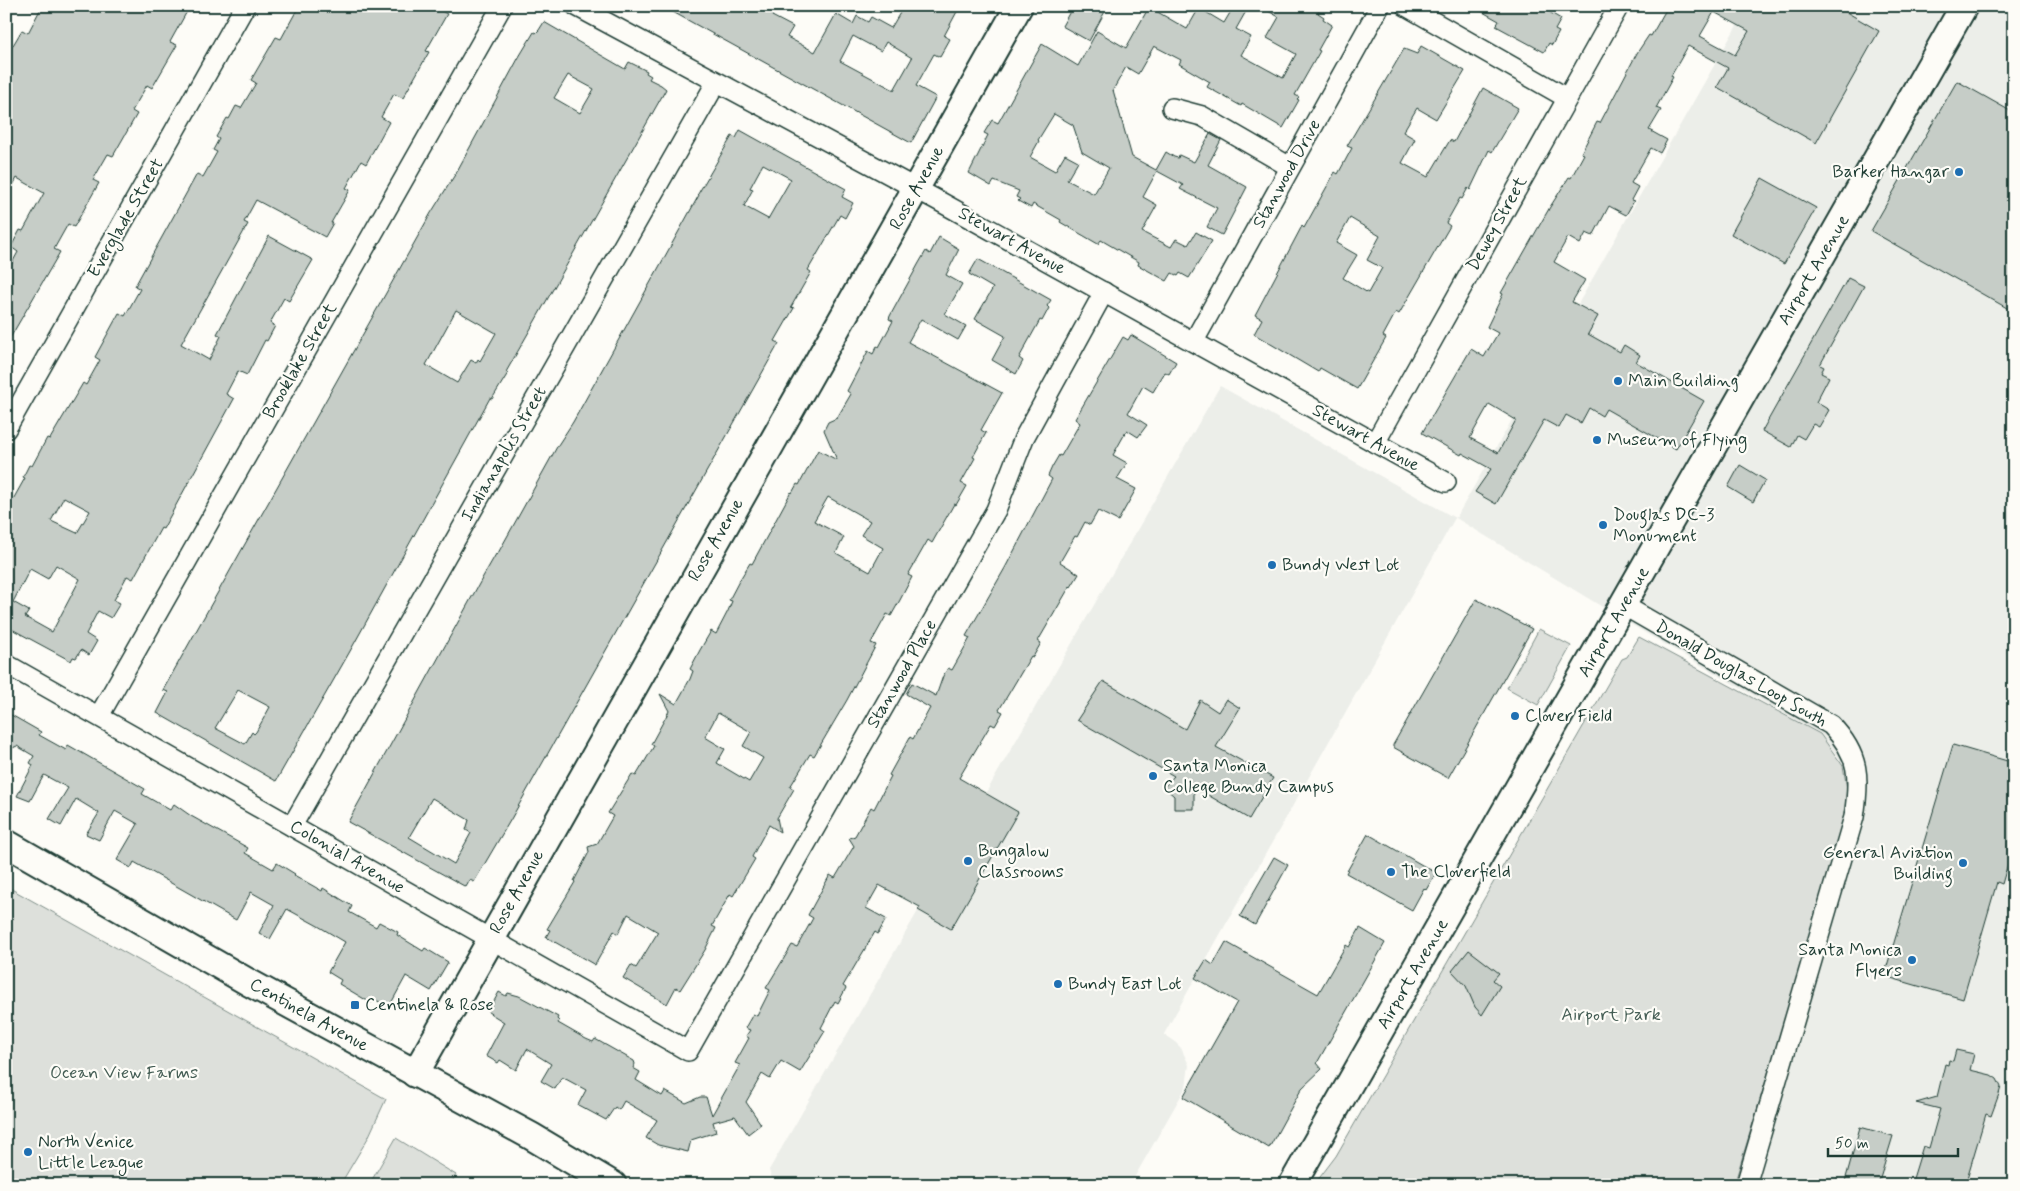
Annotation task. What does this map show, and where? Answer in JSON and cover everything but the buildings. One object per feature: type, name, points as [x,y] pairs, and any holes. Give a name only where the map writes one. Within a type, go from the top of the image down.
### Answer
[{"type":"street","name":"Everglade Street","points":[[6,429],[246,6]]},
{"type":"street","name":"Brooklake Street","points":[[99,716],[502,6]]},
{"type":"street","name":"Stewart Avenue","points":[[576,6],[1194,341],[1251,375],[1446,482]]},
{"type":"street","name":"Rose Avenue","points":[[414,1074],[1019,6]]},
{"type":"street","name":"Stanwood Drive","points":[[1194,341],[1380,6]]},
{"type":"street","points":[[1406,6],[1567,98]]},
{"type":"street","name":"Dewey Street","points":[[1375,443],[1619,6]]},
{"type":"street","name":"Airport Avenue","points":[[1292,1185],[1964,6]]},
{"type":"street","name":"Indianapolis Street","points":[[292,826],[716,82]]},
{"type":"street","points":[[1172,108],[1202,116],[1290,167]]},
{"type":"street","name":"Stanwood Place","points":[[688,1051],[996,510],[1024,438],[1104,292]]},
{"type":"street","name":"Donald Douglas Loop South","points":[[1623,605],[1831,725],[1849,747],[1854,761],[1857,776],[1857,797],[1854,817],[1746,1185]]},
{"type":"street","name":"Colonial Avenue","points":[[6,664],[688,1051]]},
{"type":"street","name":"Centinela Avenue","points":[[6,842],[240,977],[414,1074],[531,1136],[613,1185]]},
{"type":"shaded area","points":[[1748,6],[2014,6],[2014,1185],[1734,1185],[1843,828],[1847,789],[1843,766],[1836,754],[1819,734],[1647,634],[1456,518]]},
{"type":"shaded area","name":"Santa Monica College Bundy Campus","points":[[1220,386],[1455,518],[1164,1034],[1181,1048],[1189,1065],[1186,1087],[1130,1185],[773,1184],[769,1170]]},
{"type":"green space","points":[[1539,629],[1571,646],[1538,705],[1507,688]]},
{"type":"green space","name":"Airport Park","points":[[1639,637],[1820,734],[1843,766],[1847,789],[1843,828],[1734,1185],[1314,1185],[1336,1156],[1622,659],[1627,657]]},
{"type":"green space","name":"Ocean View Farms","points":[[6,886],[386,1099],[368,1138],[340,1185],[6,1185]]},
{"type":"green space","points":[[396,1138],[456,1175],[450,1185],[369,1185]]},
{"type":"place","name":"Barker Hangar","points":[[1959,172]]},
{"type":"place","name":"Main Building","points":[[1618,381]]},
{"type":"place","name":"Museum of Flying","points":[[1597,440]]},
{"type":"place","name":"Douglas DC-3 Monument","points":[[1603,525]]},
{"type":"place","name":"Bundy West Lot","points":[[1272,565]]},
{"type":"place","name":"Clover Field","points":[[1515,716]]},
{"type":"place","name":"Santa Monica College Bundy Campus","points":[[1153,776]]},
{"type":"place","name":"Bungalow Classrooms","points":[[968,861]]},
{"type":"place","name":"General Aviation Building","points":[[1963,863]]},
{"type":"place","name":"The Cloverfield","points":[[1391,872]]},
{"type":"place","name":"Santa Monica Flyers","points":[[1912,960]]},
{"type":"place","name":"Bundy East Lot","points":[[1058,984]]},
{"type":"place","name":"Centinela & Rose","points":[[355,1005]]},
{"type":"place","name":"North Venice Little League","points":[[28,1152]]}]
